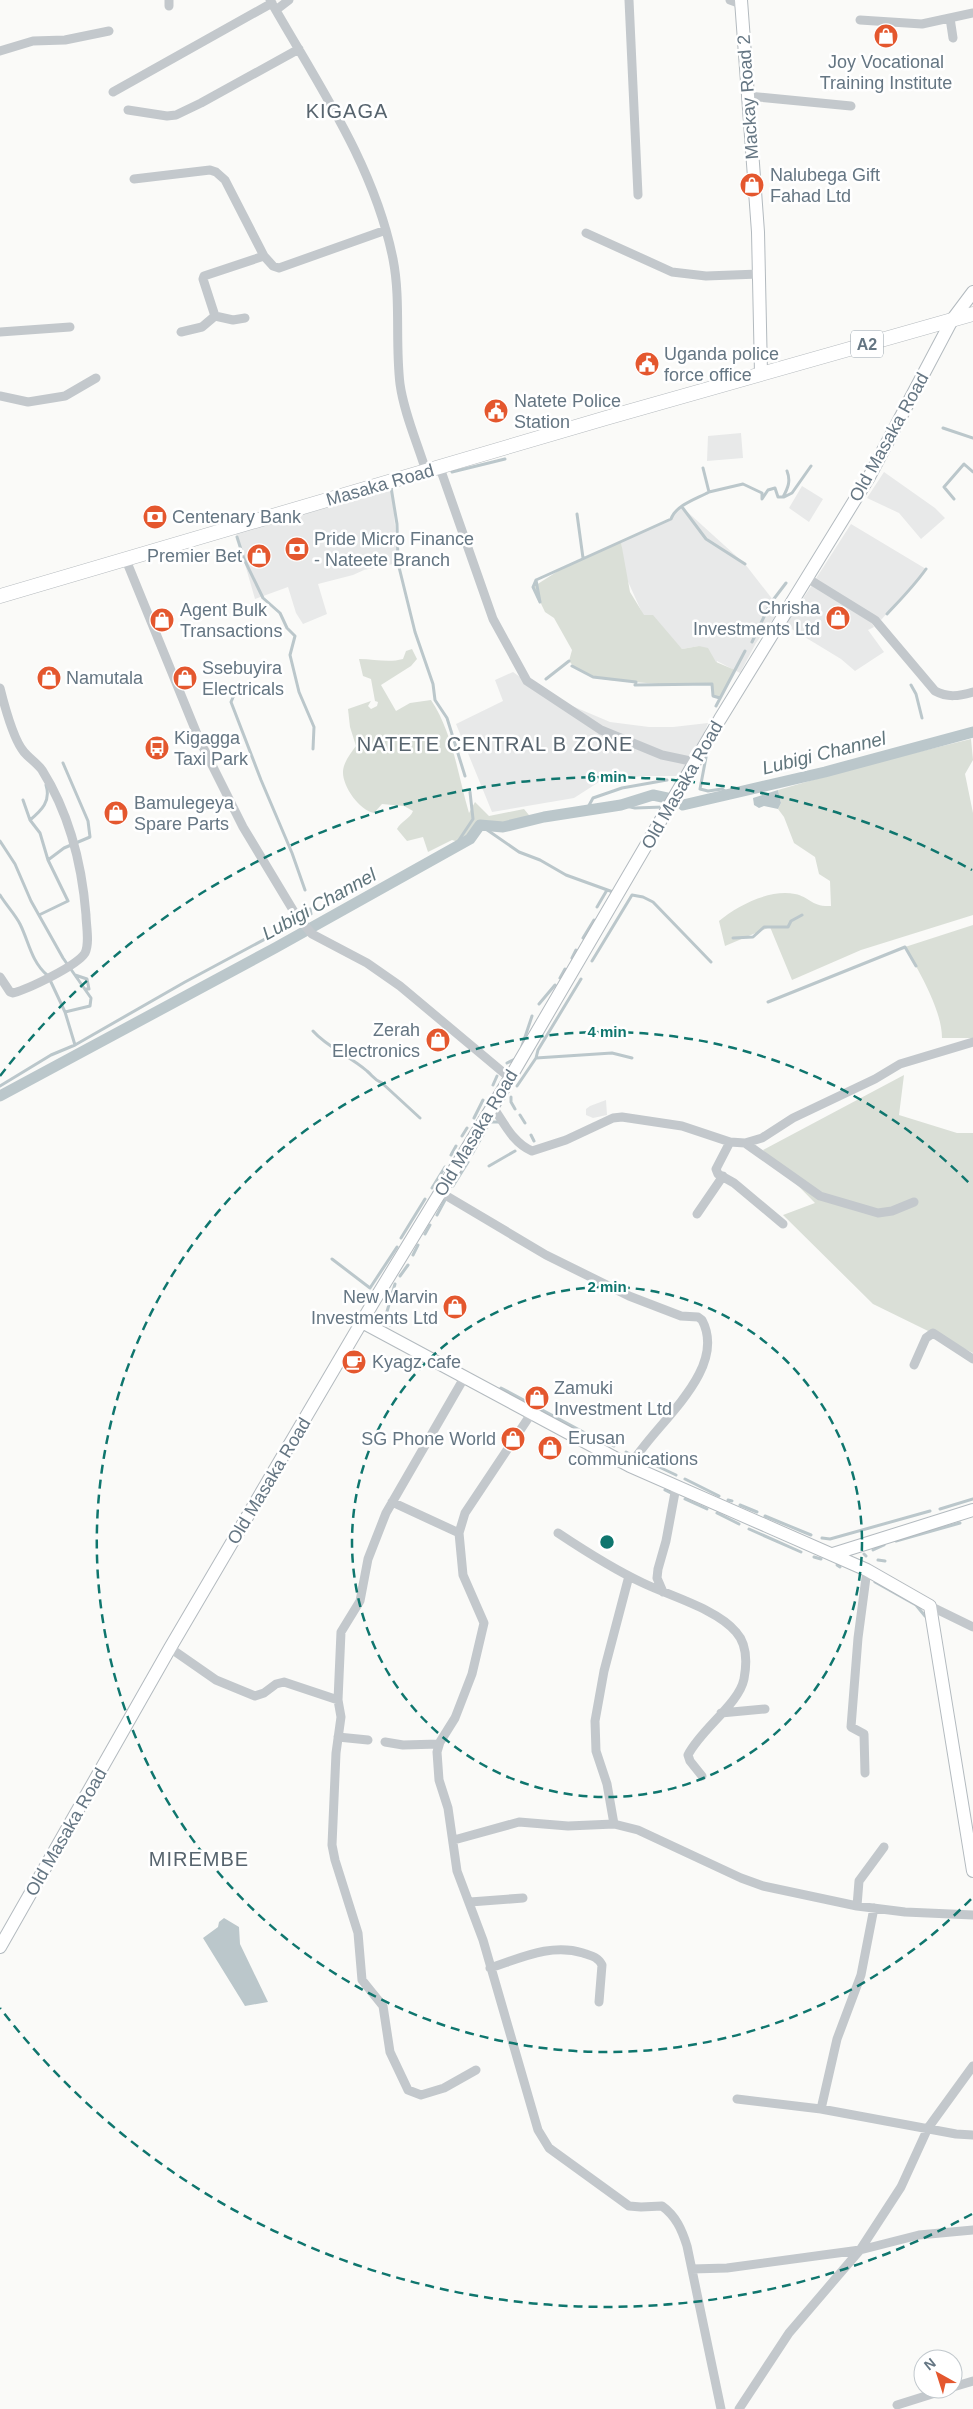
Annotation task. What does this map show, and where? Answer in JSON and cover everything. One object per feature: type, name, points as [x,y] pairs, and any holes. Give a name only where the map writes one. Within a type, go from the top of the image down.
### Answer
[{"type":"main road","name":"Mackay Road 2","points":[[737,1],[748,96],[759,274],[761,374]]},
{"type":"main road","name":"Old Masaka Road","points":[[0,1947],[170,1648],[362,1322],[510,1078],[545,1015],[695,762],[869,477],[952,320],[973,292]]},
{"type":"main road","name":"A2","points":[[761,374],[973,314]]},
{"type":"main road","name":"Masaka Road","points":[[0,596],[761,374]]},
{"type":"main road","points":[[362,1322],[630,1466],[833,1554],[867,1570],[930,1606],[970,1834],[973,1871]]},
{"type":"main road","points":[[833,1554],[973,1510]]},
{"type":"street","points":[[114,92],[273,4],[288,0]]},
{"type":"street","points":[[629,0],[638,195]]},
{"type":"street","points":[[273,4],[361,162],[374,192],[386,230],[397,285],[402,393],[426,471]]},
{"type":"street","points":[[860,20],[912,24],[973,13]]},
{"type":"street","points":[[950,18],[953,38]]},
{"type":"street","points":[[0,51],[33,41],[65,40],[109,31]]},
{"type":"street","points":[[128,110],[162,116],[176,115],[202,103],[299,49]]},
{"type":"street","points":[[748,96],[851,106]]},
{"type":"street","points":[[134,179],[210,170],[216,172],[225,180],[264,256],[273,266],[286,267],[386,230]]},
{"type":"street","points":[[586,233],[672,272],[706,276],[759,274]]},
{"type":"street","points":[[215,316],[203,279],[204,276],[264,256]]},
{"type":"street","points":[[215,316],[233,320],[245,318]]},
{"type":"street","points":[[181,332],[202,327],[215,316]]},
{"type":"street","points":[[0,332],[70,328]]},
{"type":"street","points":[[0,396],[28,402],[65,396],[96,378]]},
{"type":"street","points":[[440,468],[493,619],[527,680],[601,730],[662,755],[695,762]]},
{"type":"street","points":[[126,560],[199,739],[243,827],[279,888],[305,926],[312,934],[367,963],[400,986],[510,1078]]},
{"type":"street","points":[[807,578],[875,620],[935,691],[944,696],[956,696],[973,692]]},
{"type":"street","points":[[0,688],[18,741],[24,753],[42,770],[71,832],[84,897],[87,946],[85,952],[75,963],[17,992],[10,992],[0,977]]},
{"type":"street","points":[[493,1106],[512,1136],[521,1145],[532,1151],[566,1140],[613,1118],[622,1117],[682,1126],[730,1142],[746,1144],[762,1138],[793,1118],[875,1079],[900,1064],[973,1042]]},
{"type":"street","points":[[730,1142],[716,1169],[718,1174],[734,1183],[783,1224]]},
{"type":"street","points":[[746,1144],[820,1196],[878,1213],[892,1211],[914,1202]]},
{"type":"street","points":[[698,1214],[723,1176]]},
{"type":"street","points":[[440,1192],[546,1255],[629,1296],[681,1316],[698,1317],[702,1320],[707,1338],[707,1352],[700,1376],[644,1444],[630,1466]]},
{"type":"street","points":[[914,1365],[930,1333],[937,1335],[973,1359]]},
{"type":"street","points":[[464,1378],[433,1436],[392,1502],[379,1529],[368,1559],[360,1601],[341,1632],[338,1700],[341,1717],[332,1815],[334,1860],[358,1933],[362,1980],[383,2006],[390,2052],[408,2090],[421,2095],[444,2088],[476,2070]]},
{"type":"street","points":[[531,1414],[465,1513],[459,1532],[463,1575],[484,1623],[479,1653],[458,1710],[439,1744],[437,1752],[439,1780],[448,1808],[457,1871],[470,1902],[538,2130],[549,2148],[629,2206],[641,2208],[662,2206],[669,2211],[681,2228],[692,2269],[721,2409]]},
{"type":"street","points":[[663,1592],[657,1578],[658,1569],[666,1540],[676,1487]]},
{"type":"street","points":[[392,1502],[459,1532]]},
{"type":"street","points":[[558,1533],[629,1576],[726,1623],[736,1631],[745,1646],[744,1679],[741,1686],[731,1703],[710,1724],[688,1755],[690,1761],[702,1776]]},
{"type":"street","points":[[864,1773],[864,1734],[851,1727],[858,1638],[867,1570]]},
{"type":"street","points":[[614,1824],[607,1784],[596,1751],[595,1721],[604,1671],[629,1576]]},
{"type":"street","points":[[930,1606],[973,1628]]},
{"type":"street","points":[[170,1648],[216,1680],[255,1696],[264,1694],[276,1684],[284,1682],[338,1700]]},
{"type":"street","points":[[721,1713],[765,1709]]},
{"type":"street","points":[[338,1737],[368,1740]]},
{"type":"street","points":[[385,1742],[403,1745],[439,1744]]},
{"type":"street","points":[[454,1840],[519,1822],[568,1826],[614,1824],[638,1830],[741,1878],[763,1886],[857,1906],[905,1912],[973,1914]]},
{"type":"street","points":[[857,1906],[859,1881],[884,1847]]},
{"type":"street","points":[[470,1902],[523,1898]]},
{"type":"street","points":[[821,2109],[836,2045],[861,1974],[874,1908]]},
{"type":"street","points":[[490,1968],[537,1952],[569,1949],[595,1957],[602,1965],[599,2002]]},
{"type":"street","points":[[739,2409],[789,2333],[860,2250],[901,2187],[928,2128],[973,2066]]},
{"type":"street","points":[[737,2099],[821,2109],[956,2134],[973,2135]]},
{"type":"street","points":[[692,2269],[727,2268],[860,2250],[920,2235],[973,2230]]},
{"type":"street","points":[[897,2404],[914,2399]]},
{"type":"shaded area","points":[[741,433],[743,458],[707,461],[708,436]]},
{"type":"shaded area","points":[[884,472],[935,508],[945,518],[921,539],[899,513],[867,498]]},
{"type":"shaded area","points":[[802,486],[823,499],[809,522],[789,508]]},
{"type":"shaded area","points":[[392,490],[398,563],[364,570],[353,575],[318,584],[327,614],[303,624],[296,613],[288,587],[255,599],[236,533]]},
{"type":"shaded area","points":[[682,507],[745,564],[780,609],[756,643],[740,673],[717,661],[717,664],[699,646],[682,649],[644,617],[625,575],[621,542],[671,519],[673,512]]},
{"type":"shaded area","points":[[851,524],[926,569],[914,586],[906,592],[881,620],[815,580]]},
{"type":"shaded area","points":[[621,542],[630,592],[644,615],[653,615],[682,649],[699,646],[708,648],[716,662],[735,670],[720,698],[713,696],[712,684],[659,684],[608,680],[593,677],[576,669],[569,661],[572,650],[554,618],[545,612],[533,587],[558,571],[555,571]]},
{"type":"shaded area","points":[[812,585],[871,622],[874,627],[868,630],[884,652],[855,671],[841,659],[785,625]]},
{"type":"shaded area","points":[[412,649],[417,659],[411,666],[381,685],[396,711],[410,703],[431,700],[450,740],[469,813],[475,802],[489,816],[524,809],[533,820],[503,827],[480,825],[470,839],[462,843],[452,840],[428,852],[423,837],[407,841],[397,829],[413,811],[404,806],[382,804],[374,813],[368,811],[352,796],[343,777],[346,761],[356,746],[350,727],[348,709],[371,701],[368,706],[371,709],[377,706],[378,702],[375,701],[371,679],[363,676],[359,659],[387,661],[403,659],[406,651]]},
{"type":"shaded area","points":[[513,672],[544,694],[610,722],[649,727],[673,727],[708,723],[701,742],[679,776],[642,776],[599,782],[574,798],[492,812],[456,724],[503,701],[495,680]]},
{"type":"shaded area","points":[[971,739],[973,760],[965,774],[973,813],[973,915],[861,950],[792,980],[770,927],[725,946],[719,921],[735,909],[765,896],[785,893],[795,894],[819,905],[831,906],[830,881],[819,874],[815,857],[794,843],[784,817],[778,809],[781,803],[778,790],[865,765]]},
{"type":"shaded area","points":[[778,790],[781,803],[778,809],[764,806],[759,808],[754,805],[753,798]]},
{"type":"shaded area","points":[[973,925],[973,1038],[942,1038],[934,1003],[905,947]]},
{"type":"shaded area","points":[[904,1075],[899,1115],[957,1133],[973,1133],[973,1353],[873,1304],[783,1215],[815,1203],[763,1150]]},
{"type":"shaded area","points":[[606,1100],[607,1115],[593,1118],[586,1115],[586,1109],[590,1106]]},
{"type":"shaded area","points":[[224,1918],[239,1927],[240,1944],[268,2002],[245,2006],[203,1938],[218,1927],[219,1922]]},
{"type":"waterway","points":[[943,428],[973,438]]},
{"type":"waterway","points":[[452,472],[505,459]]},
{"type":"waterway","points":[[954,499],[944,487],[964,464],[973,472]]},
{"type":"waterway","points":[[784,497],[792,493],[811,466]]},
{"type":"waterway","points":[[536,580],[540,602],[533,587],[536,580],[671,519],[682,506],[709,492],[703,468]]},
{"type":"waterway","points":[[709,492],[743,484],[762,493],[762,499],[768,490],[775,488],[778,497],[783,497],[789,478],[787,471]]},
{"type":"waterway","points":[[391,487],[397,524],[398,563],[415,632],[433,684],[435,700],[447,718],[465,776]]},
{"type":"waterway","points":[[682,507],[706,539],[745,564]]},
{"type":"waterway","points":[[577,514],[583,558]]},
{"type":"waterway","points":[[237,537],[244,559],[263,598],[280,613],[287,628],[295,636],[290,655],[299,692],[314,727],[313,749]]},
{"type":"waterway","points":[[887,614],[926,569]]},
{"type":"waterway","points":[[752,642],[770,604],[786,583]]},
{"type":"waterway","points":[[716,706],[745,651]]},
{"type":"waterway","points":[[546,679],[569,661]]},
{"type":"waterway","points":[[572,666],[593,677],[636,682],[635,685],[712,684],[713,696],[720,698]]},
{"type":"waterway","points":[[911,685],[916,694],[922,718]]},
{"type":"waterway","points":[[244,690],[234,695],[231,702],[305,890]]},
{"type":"waterway","name":"Lubigi Channel","points":[[683,805],[825,772],[973,732]]},
{"type":"waterway","points":[[707,752],[700,789],[708,791],[722,789],[729,794]]},
{"type":"waterway","points":[[48,860],[64,848],[90,837],[88,821],[63,763]]},
{"type":"waterway","points":[[587,809],[593,798],[622,788],[667,780]]},
{"type":"waterway","points":[[30,820],[44,805],[47,796],[46,785]]},
{"type":"waterway","points":[[455,846],[473,819],[470,792]]},
{"type":"waterway","name":"Lubigi Channel","points":[[0,1096],[275,948],[470,839],[480,825],[503,827],[544,817],[621,805],[653,795],[667,798]]},
{"type":"waterway","points":[[23,800],[30,820],[40,833],[48,860],[68,901],[39,915]]},
{"type":"waterway","points":[[621,805],[635,808],[663,807]]},
{"type":"waterway","points":[[480,825],[519,852],[540,860],[566,875],[613,892]]},
{"type":"waterway","points":[[0,841],[15,864],[31,901],[63,958],[91,998],[90,1006],[65,1012]]},
{"type":"waterway","points":[[597,907],[607,890]]},
{"type":"waterway","points":[[0,895],[18,920],[37,964],[47,975]]},
{"type":"waterway","points":[[592,961],[632,895],[643,897],[653,902],[711,962]]},
{"type":"waterway","points":[[310,909],[311,914]]},
{"type":"waterway","points":[[733,938],[753,937],[764,927],[788,927],[791,921],[802,915]]},
{"type":"waterway","points":[[583,938],[594,920]]},
{"type":"waterway","points":[[0,1086],[51,1055],[75,1045],[185,982],[293,924]]},
{"type":"waterway","points":[[768,1002],[905,947],[916,966]]},
{"type":"waterway","points":[[572,958],[576,950]]},
{"type":"waterway","points":[[560,978],[565,969]]},
{"type":"waterway","points":[[75,975],[87,979],[89,989],[85,989]]},
{"type":"waterway","points":[[536,1058],[538,1050],[581,979]]},
{"type":"waterway","points":[[50,980],[65,1012],[75,1045]]},
{"type":"waterway","points":[[539,1004],[555,985]]},
{"type":"waterway","points":[[522,1046],[532,1016]]},
{"type":"waterway","points":[[313,1031],[325,1042],[382,1083],[420,1118]]},
{"type":"waterway","points":[[517,1086],[536,1058],[612,1053],[632,1058]]},
{"type":"waterway","points":[[507,1063],[515,1059]]},
{"type":"waterway","points":[[493,1085],[497,1076]]},
{"type":"waterway","points":[[511,1097],[511,1102],[515,1109]]},
{"type":"waterway","points":[[474,1118],[483,1100]]},
{"type":"waterway","points":[[520,1115],[525,1123]]},
{"type":"waterway","points":[[472,1154],[490,1122],[500,1122]]},
{"type":"waterway","points":[[462,1136],[467,1128]]},
{"type":"waterway","points":[[531,1135],[534,1141]]},
{"type":"waterway","points":[[451,1155],[456,1146]]},
{"type":"waterway","points":[[489,1166],[515,1151]]},
{"type":"waterway","points":[[453,1186],[468,1162]]},
{"type":"waterway","points":[[432,1188],[445,1167]]},
{"type":"waterway","points":[[401,1238],[425,1199]]},
{"type":"waterway","points":[[437,1215],[445,1200]]},
{"type":"waterway","points":[[425,1234],[430,1225]]},
{"type":"waterway","points":[[413,1255],[418,1245]]},
{"type":"waterway","points":[[332,1259],[370,1288],[397,1247]]},
{"type":"waterway","points":[[400,1276],[408,1265]]},
{"type":"waterway","points":[[390,1325],[386,1315],[395,1284]]},
{"type":"waterway","points":[[501,1388],[587,1434]]},
{"type":"waterway","points":[[606,1441],[614,1446]]},
{"type":"waterway","points":[[626,1452],[631,1455]]},
{"type":"waterway","points":[[640,1458],[676,1475]]},
{"type":"waterway","points":[[685,1479],[719,1496]]},
{"type":"waterway","points":[[665,1490],[673,1494]]},
{"type":"waterway","points":[[685,1499],[707,1509]]},
{"type":"waterway","points":[[940,1509],[973,1499]]},
{"type":"waterway","points":[[728,1500],[732,1501]]},
{"type":"waterway","points":[[740,1505],[757,1512]]},
{"type":"waterway","points":[[822,1538],[830,1539],[930,1511]]},
{"type":"waterway","points":[[717,1513],[739,1524]]},
{"type":"waterway","points":[[765,1516],[811,1535]]},
{"type":"waterway","points":[[896,1541],[960,1523]]},
{"type":"waterway","points":[[749,1529],[801,1552]]},
{"type":"waterway","points":[[873,1550],[884,1545]]},
{"type":"waterway","points":[[814,1557],[821,1559]]},
{"type":"waterway","points":[[878,1560],[885,1561]]},
{"type":"waterway","points":[[875,1582],[916,1605],[925,1616]]},
{"type":"place","name":"Joy Vocational Training Institute","points":[[886,36]]},
{"type":"place","name":"Nalubega Gift Fahad Ltd","points":[[752,185]]},
{"type":"place","name":"Uganda police force office","points":[[647,364]]},
{"type":"place","name":"Natete Police Station","points":[[496,411]]},
{"type":"place","name":"Centenary Bank","points":[[155,517]]},
{"type":"place","name":"Pride Micro Finance - Nateete Branch","points":[[297,549]]},
{"type":"place","name":"Premier Bet","points":[[259,556]]},
{"type":"place","name":"Chrisha Investments Ltd","points":[[838,618]]},
{"type":"place","name":"Agent Bulk Transactions","points":[[162,620]]},
{"type":"place","name":"Namutala","points":[[49,678]]},
{"type":"place","name":"Ssebuyira Electricals","points":[[185,678]]},
{"type":"place","name":"Kigagga Taxi Park","points":[[157,748]]},
{"type":"place","name":"Bamulegeya Spare Parts","points":[[116,813]]},
{"type":"place","name":"Zerah Electronics","points":[[438,1040]]},
{"type":"place","name":"New Marvin Investments Ltd","points":[[455,1307]]},
{"type":"place","name":"Kyagz cafe","points":[[354,1362]]},
{"type":"place","name":"Zamuki Investment Ltd","points":[[537,1398]]},
{"type":"place","name":"SG Phone World","points":[[513,1439]]},
{"type":"place","name":"Erusan communications","points":[[550,1448]]},
{"type":"district","name":"KIGAGA","points":[[347,111]]},
{"type":"district","name":"NATETE CENTRAL B ZONE","points":[[495,744]]},
{"type":"district","name":"MIREMBE","points":[[199,1859]]}]
